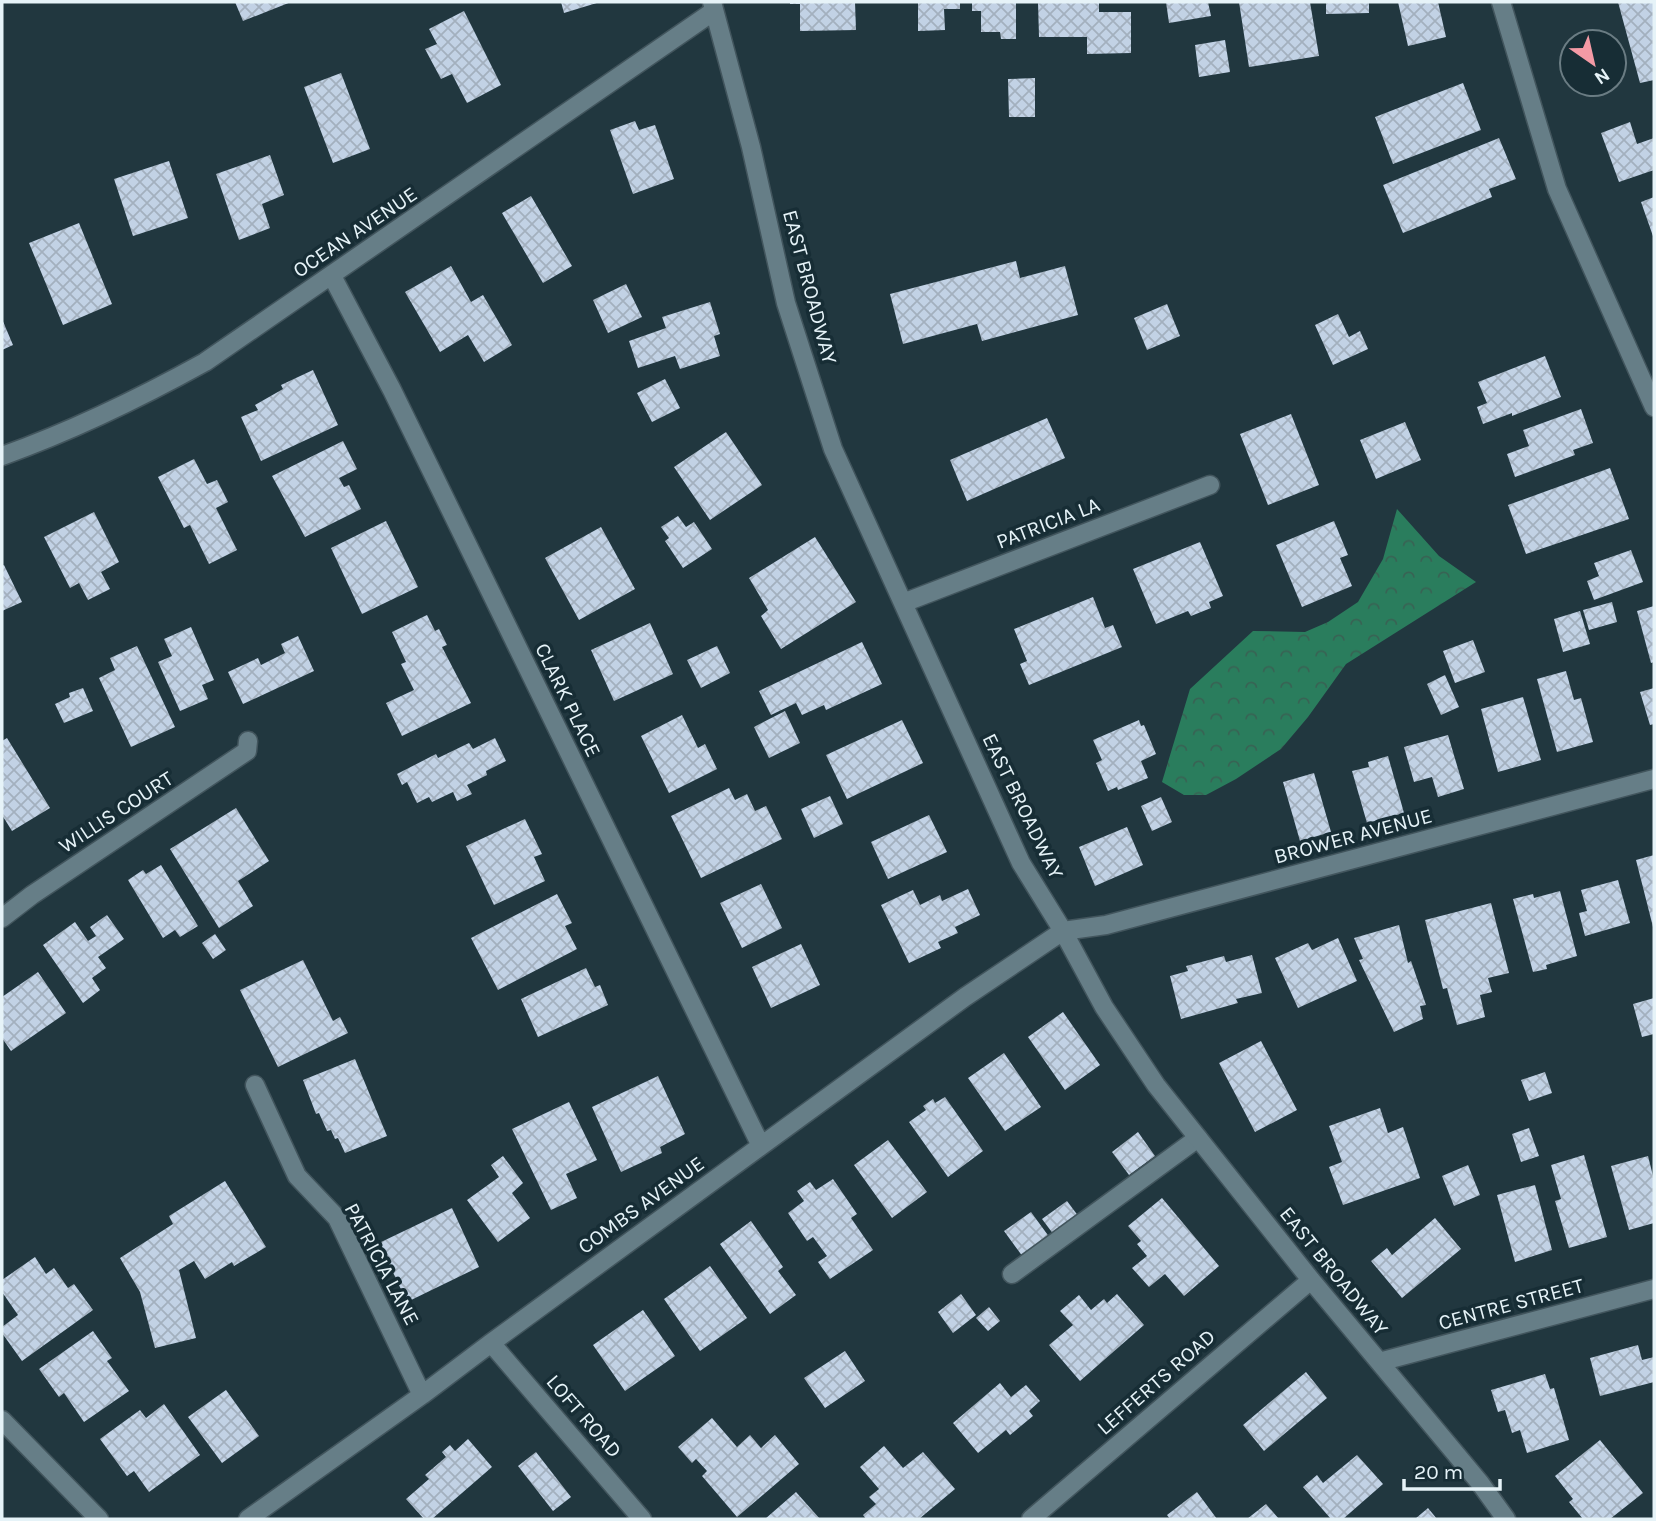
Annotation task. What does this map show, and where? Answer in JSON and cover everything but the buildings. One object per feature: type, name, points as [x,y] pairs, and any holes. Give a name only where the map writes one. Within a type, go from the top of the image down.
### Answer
[{"type":"street","points":[[1501,2],[1557,189],[1654,407]]},
{"type":"street","name":"OCEAN AVENUE","points":[[2,456],[155,390],[205,362],[332,276],[713,6]]},
{"type":"street","name":"EAST BROADWAY","points":[[713,6],[751,147],[786,303],[833,449],[1021,863],[1063,931],[1104,1007],[1156,1085],[1311,1280],[1480,1483],[1506,1519]]},
{"type":"street","name":"CLARK PLACE","points":[[332,276],[398,402],[761,1146]]},
{"type":"street","name":"PATRICIA LA","points":[[903,603],[1210,485]]},
{"type":"street","name":"WILLIS COURT","points":[[2,918],[32,895],[247,751],[248,741]]},
{"type":"street","name":"BROWER AVENUE","points":[[1063,931],[1106,925],[1654,779]]},
{"type":"street","name":"COMBS AVENUE","points":[[248,1519],[422,1395],[965,997],[1063,931]]},
{"type":"street","name":"PATRICIA LANE","points":[[255,1085],[297,1176],[337,1218],[422,1395]]},
{"type":"street","points":[[1012,1274],[1198,1138]]},
{"type":"street","name":"LEFFERTS ROAD","points":[[1031,1519],[1311,1280]]},
{"type":"street","name":"CENTRE STREET","points":[[1379,1362],[1654,1289]]},
{"type":"street","name":"LOFT ROAD","points":[[491,1343],[642,1519]]},
{"type":"street","points":[[2,1420],[99,1519]]},
{"type":"green space","points":[[1397,509],[1439,556],[1476,582],[1346,664],[1281,749],[1236,779],[1206,795],[1184,795],[1162,782],[1190,689],[1253,631],[1305,632],[1328,622],[1358,602],[1383,559]]}]
